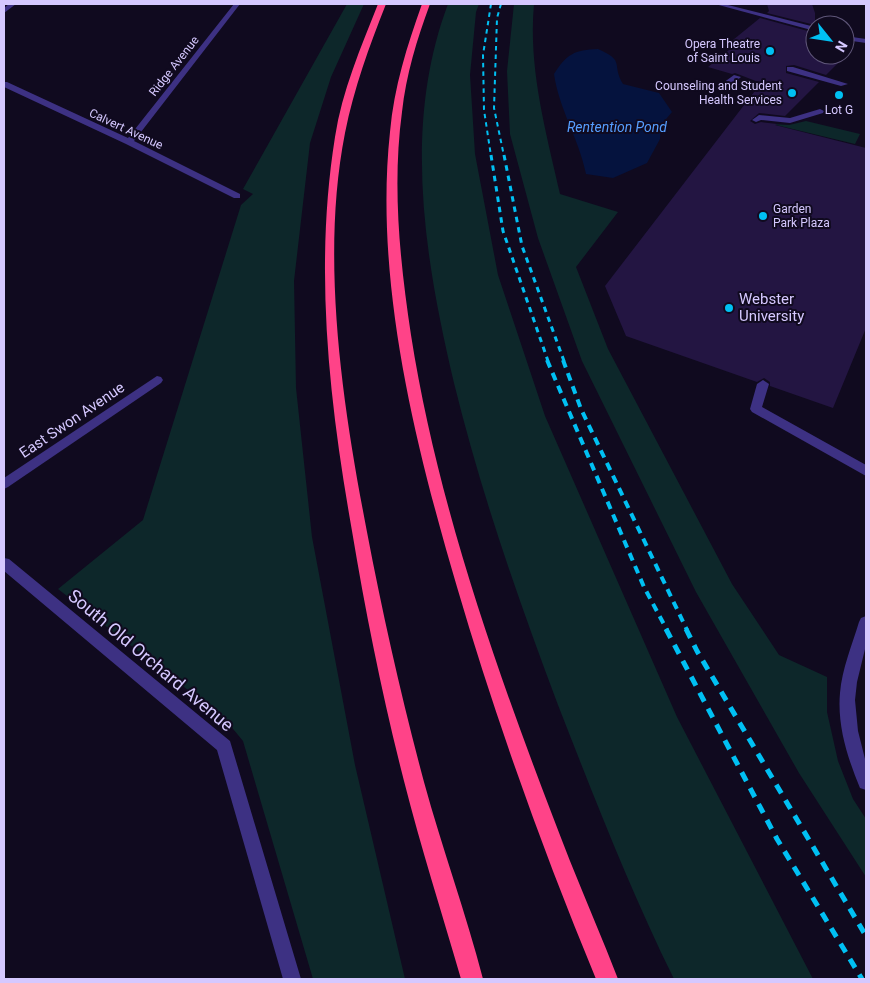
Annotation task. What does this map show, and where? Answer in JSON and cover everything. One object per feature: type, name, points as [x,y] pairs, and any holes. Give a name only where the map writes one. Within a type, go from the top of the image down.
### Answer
[{"type":"highway","points":[[382,4],[361,51],[352,82],[343,120],[335,170],[330,229],[330,298],[336,382],[350,485],[375,616],[414,782],[472,979]]},
{"type":"highway","points":[[426,4],[414,35],[404,70],[396,112],[393,159],[394,243],[408,361],[428,460],[462,578],[512,731],[587,932],[607,979]]},
{"type":"street","points":[[4,11],[13,4]]},
{"type":"street","name":"Ridge Avenue","points":[[129,142],[237,4]]},
{"type":"street","points":[[718,4],[750,12],[756,16],[805,28]]},
{"type":"street","points":[[790,69],[844,84]]},
{"type":"street","points":[[726,85],[738,77]]},
{"type":"street","name":"Calvert Avenue","points":[[4,84],[129,142],[237,196]]},
{"type":"street","points":[[756,120],[758,117],[780,122],[791,122],[820,110]]},
{"type":"street","name":"East Swon Avenue","points":[[4,484],[157,380]]},
{"type":"street","points":[[764,384],[756,409],[866,471]]},
{"type":"street","name":"South Old Orchard Avenue","points":[[4,563],[224,746],[292,979]]},
{"type":"street","points":[[866,622],[856,655],[847,699],[858,764],[866,782]]},
{"type":"green space","points":[[347,4],[364,4],[331,77],[310,143],[294,281],[296,388],[312,537],[355,765],[405,979],[313,979],[243,741],[224,718],[58,589],[143,520],[241,205],[253,194],[243,189]]},
{"type":"green space","points":[[448,4],[479,4],[476,12],[470,75],[475,154],[498,275],[545,416],[677,717],[813,979],[674,979],[627,877],[558,705],[515,586],[476,465],[454,383],[434,289],[423,193],[422,145],[425,97],[434,50]]},
{"type":"green space","points":[[514,4],[534,4],[533,28],[536,76],[544,124],[560,194],[618,212],[576,267],[608,349],[732,584],[779,655],[827,677],[827,712],[838,761],[853,799],[866,819],[866,877],[799,773],[696,592],[582,361],[538,238],[510,134],[507,71]]},
{"type":"green space","points":[[806,121],[860,134],[855,144],[772,124],[789,125]]},
{"type":"water","name":"Rentention Pond","points":[[598,49],[607,53],[615,60],[623,84],[659,93],[672,112],[661,125],[660,139],[647,163],[613,178],[586,174],[579,149],[560,99],[554,74],[572,54]]},
{"type":"building","points":[[767,4],[812,4],[815,15],[805,15],[805,22],[767,13],[769,11]]},
{"type":"building","name":"Garden Park Plaza","points":[[760,18],[805,30],[805,65],[836,65],[826,75],[794,65],[786,66],[786,73],[819,82],[785,116],[759,113],[750,121],[755,124],[761,122],[777,124],[775,125],[866,148],[866,328],[833,408],[770,386],[770,382],[764,378],[757,382],[626,336],[605,286],[761,83],[735,73],[732,74],[708,67],[734,46],[728,44]]},
{"type":"railway","points":[[491,4],[483,55],[484,110],[491,156]]},
{"type":"railway","points":[[501,4],[497,18],[494,108],[504,156]]},
{"type":"railway","points":[[491,155],[503,231],[548,361]]},
{"type":"railway","points":[[504,155],[522,246],[564,361]]},
{"type":"railway","points":[[547,360],[644,587],[667,630]]},
{"type":"railway","points":[[563,360],[581,409],[687,630]]},
{"type":"railway","points":[[666,629],[777,839],[862,979]]},
{"type":"railway","points":[[686,629],[697,651],[866,936]]},
{"type":"place","name":"Opera Theatre of Saint Louis","points":[[770,51]]},
{"type":"place","name":"Counseling and Student Health Services","points":[[792,93]]},
{"type":"place","name":"Lot G","points":[[839,95]]},
{"type":"place","name":"Garden Park Plaza","points":[[763,216]]},
{"type":"place","name":"Webster University","points":[[729,308]]}]
